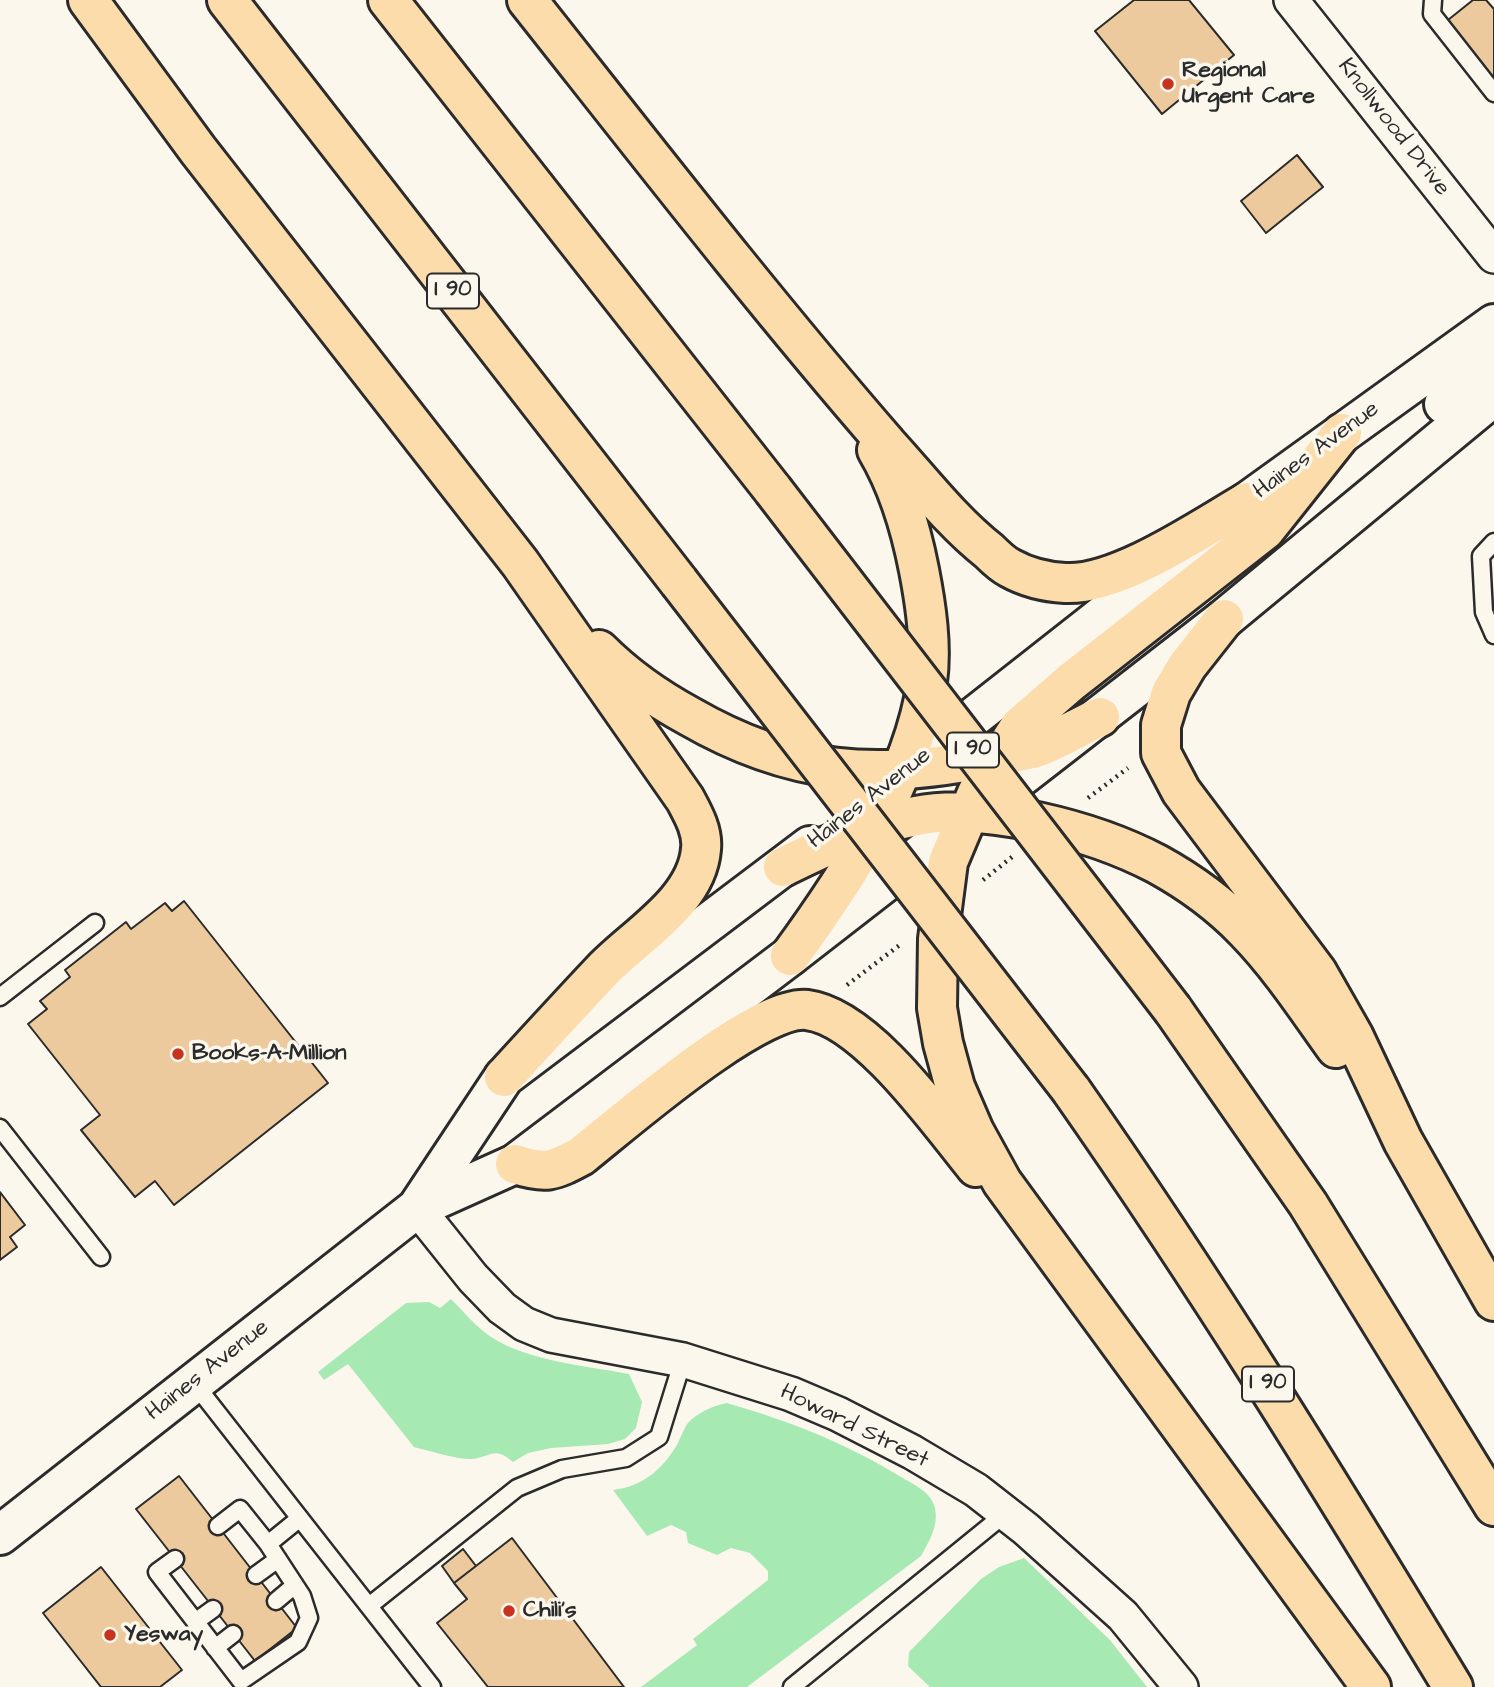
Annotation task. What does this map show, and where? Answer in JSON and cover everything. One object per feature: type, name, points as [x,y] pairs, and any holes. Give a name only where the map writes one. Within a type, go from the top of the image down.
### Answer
[{"type":"highway","points":[[88,0],[198,150],[520,564],[685,799],[699,827],[702,849],[695,872],[684,892],[664,915],[605,968],[503,1077]]},
{"type":"highway","name":"I 90","points":[[227,0],[1071,1090],[1154,1208],[1260,1371],[1452,1687]]},
{"type":"highway","name":"I 90","points":[[388,0],[773,490],[1173,1010],[1308,1204],[1494,1507]]},
{"type":"highway","points":[[527,0],[830,378],[943,507],[977,542],[1008,567],[1037,578],[1067,583],[1094,580],[1127,568],[1247,502]]},
{"type":"highway","points":[[790,956],[836,893],[890,797],[914,741],[927,680],[924,596],[905,515],[888,469],[830,378]]},
{"type":"highway","points":[[1342,433],[1265,530],[1072,681],[1020,726],[1000,755],[948,862],[937,952],[937,1008],[955,1087],[974,1131],[1002,1182],[1371,1687]]},
{"type":"highway","points":[[520,564],[611,662],[644,689],[748,747],[803,763],[880,771],[947,766],[1034,748],[1100,717]]},
{"type":"highway","points":[[1224,619],[1186,666],[1171,693],[1161,725],[1161,753],[1181,791],[1317,972],[1354,1037],[1403,1141],[1494,1301]]},
{"type":"highway","points":[[783,867],[843,837],[916,816],[1013,817],[1085,835],[1119,847],[1157,864],[1214,903],[1245,930],[1269,958],[1403,1141]]},
{"type":"highway","points":[[515,1164],[537,1171],[560,1167],[580,1156],[718,1049],[750,1029],[778,1014],[805,1010],[825,1015],[850,1028],[901,1076],[1118,1343]]},
{"type":"main road","name":"Haines Avenue","points":[[417,1208],[503,1077],[783,867],[1247,502],[1494,324]]},
{"type":"main road","points":[[1329,532],[1376,459],[1494,363]]},
{"type":"main road","name":"Haines Avenue","points":[[0,1535],[417,1208],[515,1164],[790,956],[1224,619],[1494,396]]},
{"type":"street","name":"Knollwood Drive","points":[[1291,0],[1494,256]]},
{"type":"street","name":"Howard Street","points":[[417,1208],[473,1278],[502,1308],[524,1324],[551,1335],[683,1360],[743,1377],[838,1414],[912,1452],[976,1490],[1074,1570],[1123,1616],[1181,1687]]},
{"type":"lane","points":[[1433,0],[1432,14],[1494,93]]},
{"type":"lane","points":[[1494,542],[1481,556],[1484,612],[1494,635]]},
{"type":"lane","points":[[0,998],[95,923]]},
{"type":"lane","points":[[0,1128],[101,1257]]},
{"type":"lane","points":[[369,1606],[517,1488],[562,1469],[626,1458],[659,1437],[683,1360]]},
{"type":"lane","points":[[194,1383],[432,1687]]},
{"type":"lane","points":[[175,1559],[157,1572],[215,1648],[236,1684],[298,1642],[309,1618],[302,1596],[268,1544],[240,1509],[218,1526]]},
{"type":"lane","points":[[792,1687],[1006,1513]]},
{"type":"lane","points":[[268,1544],[300,1518]]},
{"type":"lane","points":[[256,1575],[278,1559]]},
{"type":"lane","points":[[276,1601],[295,1585]]},
{"type":"lane","points":[[195,1622],[213,1608]]},
{"type":"lane","points":[[215,1648],[233,1634]]},
{"type":"green space","points":[[451,1299],[480,1329],[523,1352],[558,1362],[629,1374],[642,1402],[636,1428],[625,1439],[608,1444],[551,1448],[528,1453],[513,1462],[496,1453],[471,1459],[458,1458],[414,1447],[348,1364],[324,1380],[318,1372],[406,1303],[429,1302],[440,1308]]},
{"type":"green space","points":[[727,1403],[817,1434],[915,1485],[925,1492],[934,1505],[936,1518],[933,1531],[921,1556],[747,1687],[641,1687],[697,1645],[693,1639],[768,1580],[768,1571],[750,1553],[731,1548],[717,1555],[688,1543],[686,1532],[671,1525],[647,1536],[613,1490],[634,1485],[652,1475],[672,1452],[692,1419],[706,1410]]},
{"type":"green space","points":[[1024,1558],[1110,1640],[1147,1687],[930,1687],[908,1666],[909,1652],[981,1579],[999,1567]]},
{"type":"building","name":"Regional Urgent Care","points":[[1134,0],[1189,0],[1234,55],[1162,114],[1095,31]]},
{"type":"building","points":[[1473,0],[1486,0],[1494,9],[1494,79],[1448,20]]},
{"type":"building","points":[[1297,155],[1323,187],[1266,233],[1241,201]]},
{"type":"building","name":"Books-A-Million","points":[[184,901],[328,1083],[174,1205],[155,1181],[135,1197],[81,1130],[100,1115],[28,1024],[47,1009],[40,1001],[70,977],[65,970],[126,922],[131,929],[165,903],[172,911]]},
{"type":"building","points":[[0,1192],[25,1225],[10,1237],[17,1247],[0,1260]]},
{"type":"building","points":[[179,1476],[297,1628],[255,1661],[136,1509]]},
{"type":"building","name":"Chili's","points":[[512,1538],[624,1687],[488,1687],[437,1623],[467,1599],[454,1583]]},
{"type":"building","points":[[463,1549],[476,1566],[454,1583],[442,1566]]},
{"type":"building","points":[[101,1567],[182,1670],[160,1687],[101,1687],[43,1613]]},
{"type":"place","name":"Regional Urgent Care","points":[[1168,84]]},
{"type":"place","name":"Books-A-Million","points":[[178,1054]]},
{"type":"place","name":"Chili's","points":[[509,1611]]},
{"type":"place","name":"Yesway","points":[[110,1635]]}]
